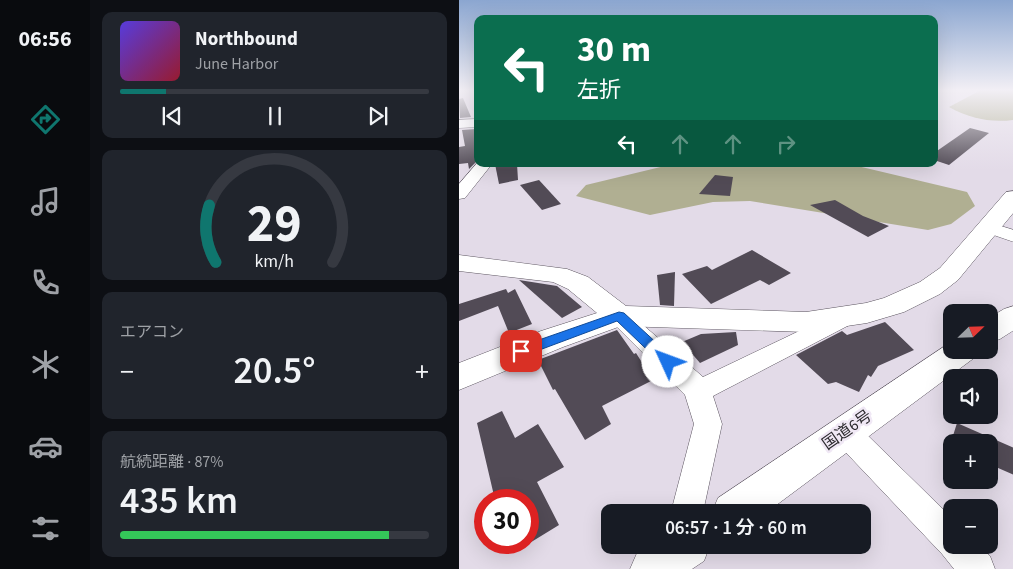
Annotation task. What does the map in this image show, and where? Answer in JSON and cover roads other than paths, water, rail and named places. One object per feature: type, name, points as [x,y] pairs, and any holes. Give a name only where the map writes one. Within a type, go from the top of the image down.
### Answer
[{"type":"main road","points":[[459,376],[552,339],[619,316],[807,322],[850,316],[894,305],[930,288],[1001,232],[1013,197]]},
{"type":"main road","points":[[459,263],[558,275],[578,283],[619,316]]},
{"type":"main road","points":[[998,326],[1013,316]]},
{"type":"main road","name":"国道6号","points":[[744,504],[950,359]]},
{"type":"street","points":[[459,124],[474,123]]},
{"type":"street","points":[[459,194],[482,167]]},
{"type":"street","points":[[619,316],[696,388],[708,424],[688,504]]},
{"type":"street","points":[[697,392],[850,316]]},
{"type":"street","points":[[845,432],[943,532]]},
{"type":"street","points":[[964,554],[977,569]]}]
